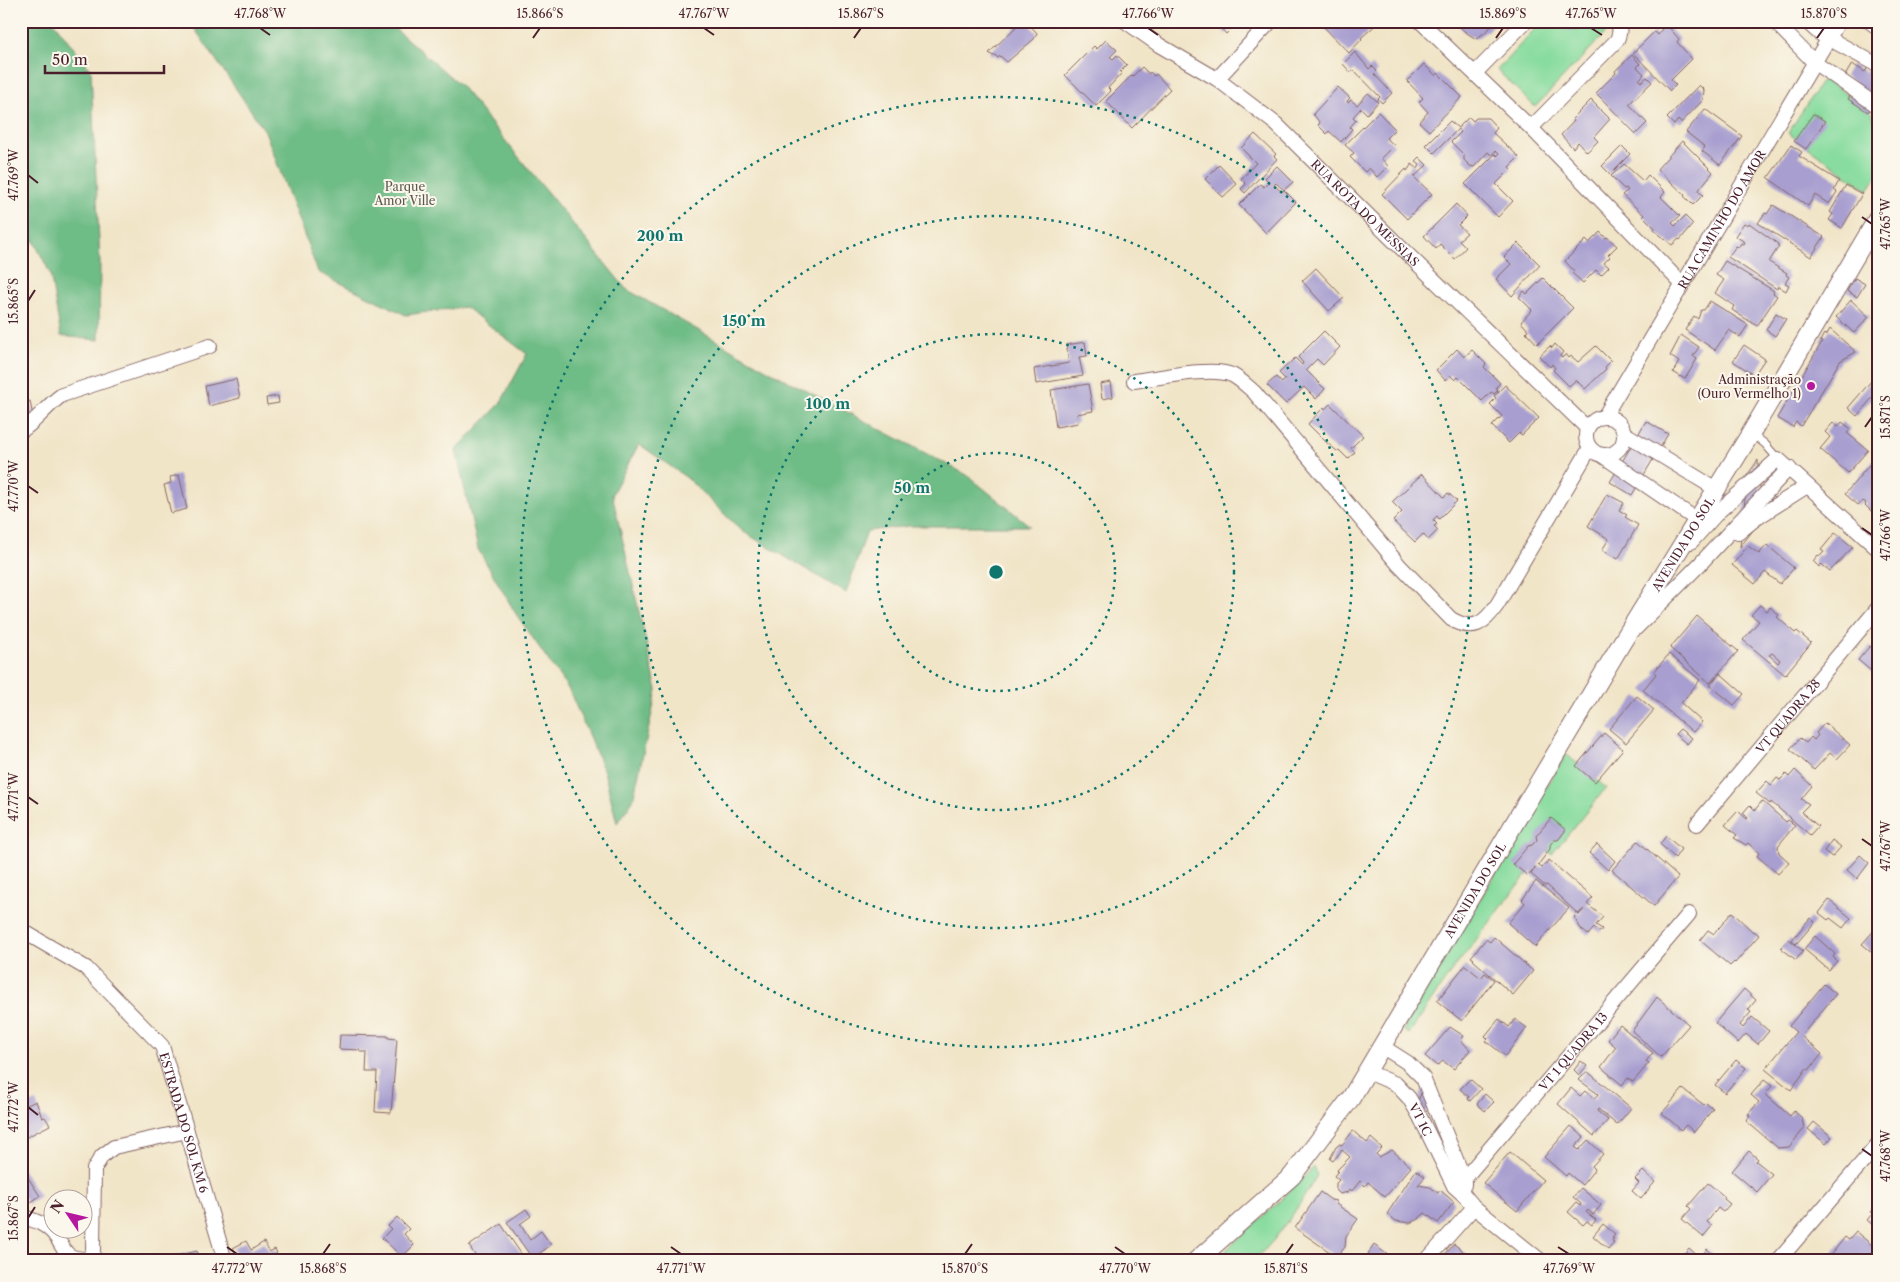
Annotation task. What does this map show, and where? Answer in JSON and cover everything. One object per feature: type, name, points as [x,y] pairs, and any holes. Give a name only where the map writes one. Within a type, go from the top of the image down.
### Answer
[{"type":"street","name":"RUA ROTA DO MESSIAS","points":[[1125,21],[1159,45],[1217,79],[1276,124],[1587,428]]},
{"type":"street","points":[[1217,79],[1271,21]]},
{"type":"street","points":[[1420,21],[1531,128],[1682,284]]},
{"type":"street","points":[[1475,73],[1526,21]]},
{"type":"street","points":[[1531,128],[1617,40],[1620,32],[1616,21]]},
{"type":"street","points":[[1774,21],[1815,63],[1879,107]]},
{"type":"street","points":[[1806,21],[1812,28],[1879,66]]},
{"type":"street","name":"RUA CAMINHO DO AMOR","points":[[1604,417],[1839,21]]},
{"type":"street","points":[[1624,432],[1716,489],[1879,216]]},
{"type":"street","points":[[21,431],[31,424],[50,403],[62,395],[210,346]]},
{"type":"street","points":[[1134,381],[1212,371],[1232,375],[1242,381],[1254,392],[1399,565],[1451,619],[1460,624],[1470,626],[1480,623],[1498,605],[1590,448]]},
{"type":"street","points":[[1603,456],[1612,454],[1620,449],[1624,442],[1624,432],[1620,424],[1613,418],[1604,417],[1595,420],[1587,428],[1586,442],[1590,448],[1697,520]]},
{"type":"street","points":[[1658,583],[1708,522],[1778,459],[1879,550]]},
{"type":"street","points":[[1621,644],[1699,565],[1789,468]]},
{"type":"street","points":[[1699,565],[1756,519],[1807,486]]},
{"type":"street","name":"AVENIDA DO SOL","points":[[1196,1261],[1292,1176],[1352,1098],[1621,644],[1716,489]]},
{"type":"street","name":"VT QUADRA 28","points":[[1697,824],[1879,607]]},
{"type":"street","name":"VT 1 QUADRA 13","points":[[1459,1182],[1689,914]]},
{"type":"street","name":"ESTRADA DO SOL KM 6","points":[[21,930],[86,968],[162,1046],[225,1261]]},
{"type":"street","points":[[1383,1046],[1408,1063],[1423,1078],[1465,1196],[1474,1207],[1541,1261]]},
{"type":"street","name":"VT 1C","points":[[1368,1072],[1396,1084],[1409,1098],[1459,1182]]},
{"type":"street","points":[[1409,1098],[1423,1078]]},
{"type":"street","points":[[21,1216],[43,1224],[53,1232],[65,1253],[76,1259],[88,1259],[93,1251],[94,1169],[102,1156],[114,1147],[187,1131]]},
{"type":"street","points":[[1778,1261],[1879,1143]]},
{"type":"street","points":[[1426,1261],[1474,1207]]},
{"type":"lane","points":[[1863,21],[1879,33]]},
{"type":"lane","points":[[1750,432],[1765,444],[1778,459]]},
{"type":"green space","points":[[21,21],[53,21],[91,71],[100,262],[99,340],[61,336],[50,273],[21,216]]},
{"type":"green space","name":"Parque Amor Ville","points":[[186,21],[386,21],[460,85],[626,289],[773,373],[967,475],[1030,526],[909,526],[867,531],[846,593],[742,531],[687,478],[639,444],[612,494],[657,690],[633,800],[617,823],[604,771],[569,690],[516,614],[478,549],[456,450],[500,404],[527,354],[465,307],[406,315],[318,272],[265,131],[190,22]]},
{"type":"green space","points":[[1542,21],[1613,21],[1615,23],[1535,107],[1497,70]]},
{"type":"green space","points":[[1823,79],[1871,110],[1879,133],[1879,173],[1868,190],[1788,133]]},
{"type":"green space","points":[[1566,754],[1606,788],[1552,854],[1546,850],[1448,976],[1409,1034],[1403,1030]]},
{"type":"green space","points":[[1314,1167],[1317,1175],[1312,1184],[1287,1223],[1258,1256],[1249,1261],[1214,1261],[1282,1199]]},
{"type":"building","points":[[1022,21],[1026,21],[1037,33],[1034,39],[1007,62],[1000,56],[998,58],[989,53]]},
{"type":"building","points":[[1214,21],[1235,21],[1237,23],[1226,34]]},
{"type":"building","points":[[1324,21],[1380,21],[1361,38],[1349,53],[1321,24]]},
{"type":"building","points":[[1457,21],[1495,21],[1488,30],[1476,39],[1464,31],[1457,24]]},
{"type":"building","points":[[1562,21],[1583,21],[1580,28],[1569,31],[1561,23]]},
{"type":"building","points":[[1666,24],[1679,39],[1677,42],[1692,59],[1671,80],[1676,85],[1670,91],[1633,53],[1654,32],[1657,35]]},
{"type":"building","points":[[1106,40],[1117,50],[1110,57],[1113,59],[1117,55],[1127,65],[1108,88],[1111,91],[1096,106],[1065,75],[1094,46],[1097,49]]},
{"type":"building","points":[[1355,52],[1369,69],[1372,66],[1377,71],[1374,74],[1392,93],[1382,103],[1378,99],[1380,97],[1354,70],[1351,73],[1343,64]]},
{"type":"building","points":[[1632,55],[1640,64],[1637,67],[1644,74],[1639,80],[1641,82],[1647,77],[1652,82],[1629,104],[1647,123],[1636,134],[1596,93]]},
{"type":"building","points":[[1875,55],[1879,58],[1879,94],[1868,112],[1848,99],[1857,84],[1845,76],[1852,64],[1865,72]]},
{"type":"building","points":[[1424,64],[1436,76],[1438,73],[1462,97],[1429,131],[1419,122],[1428,112],[1419,102],[1423,98],[1407,81]]},
{"type":"building","points":[[1142,67],[1149,74],[1150,72],[1154,76],[1156,74],[1170,89],[1132,128],[1106,101]]},
{"type":"building","points":[[1699,85],[1704,90],[1703,100],[1681,123],[1678,120],[1674,125],[1667,118]]},
{"type":"building","points":[[1338,87],[1350,98],[1347,101],[1348,103],[1351,100],[1357,105],[1368,93],[1378,102],[1367,114],[1361,108],[1353,117],[1356,120],[1350,127],[1352,129],[1341,142],[1329,131],[1327,134],[1318,125],[1320,123],[1313,114]]},
{"type":"building","points":[[1591,100],[1610,119],[1594,137],[1598,141],[1587,152],[1578,142],[1573,148],[1561,135],[1574,121],[1572,119]]},
{"type":"building","points":[[1705,109],[1742,136],[1720,165],[1702,151],[1705,147],[1686,132]]},
{"type":"building","points":[[1378,112],[1395,129],[1386,138],[1394,145],[1381,158],[1388,166],[1377,177],[1369,168],[1365,172],[1350,157],[1354,153],[1345,145]]},
{"type":"building","points":[[1813,114],[1825,121],[1806,149],[1794,141]]},
{"type":"building","points":[[1469,117],[1473,121],[1476,118],[1488,118],[1497,128],[1493,133],[1519,157],[1509,167],[1511,169],[1496,184],[1513,201],[1498,217],[1465,184],[1495,154],[1497,156],[1499,154],[1496,151],[1491,155],[1488,152],[1474,167],[1470,166],[1464,160],[1464,155],[1451,142],[1461,132],[1458,129],[1434,153],[1426,145],[1450,121],[1458,128]]},
{"type":"building","points":[[1255,134],[1276,154],[1274,156],[1277,159],[1245,193],[1241,189],[1246,184],[1241,179],[1256,163],[1241,148]]},
{"type":"building","points":[[1682,141],[1713,172],[1698,191],[1703,195],[1693,205],[1657,169]]},
{"type":"building","points":[[1791,145],[1802,152],[1799,156],[1839,181],[1834,190],[1837,192],[1829,204],[1815,195],[1808,206],[1768,178]]},
{"type":"building","points":[[1622,146],[1630,154],[1610,174],[1602,166]]},
{"type":"building","points":[[1419,157],[1427,165],[1414,177],[1432,194],[1407,219],[1382,194],[1412,164],[1418,169],[1420,165],[1415,161]]},
{"type":"building","points":[[1624,164],[1643,181],[1648,175],[1665,192],[1661,197],[1680,216],[1672,223],[1675,226],[1685,216],[1693,224],[1680,240],[1672,245],[1654,230],[1655,228],[1644,215],[1622,195],[1628,190],[1624,189],[1611,176]]},
{"type":"building","points":[[1219,165],[1237,184],[1223,197],[1205,179]]},
{"type":"building","points":[[1277,166],[1293,182],[1284,190],[1296,202],[1266,233],[1239,205],[1260,184],[1264,187],[1269,182],[1265,178]],"holes":[[[1276,183],[1284,190],[1282,192],[1274,185]]]},
{"type":"building","points":[[1846,185],[1862,194],[1842,228],[1829,220],[1833,214],[1830,212]]},
{"type":"building","points":[[1456,204],[1467,216],[1458,225],[1467,233],[1459,240],[1466,247],[1455,259],[1440,244],[1436,249],[1424,236]]},
{"type":"building","points":[[1773,205],[1824,237],[1811,257],[1758,223]]},
{"type":"building","points":[[1744,223],[1748,225],[1749,223],[1778,244],[1779,246],[1769,262],[1787,273],[1786,275],[1789,277],[1785,283],[1789,285],[1786,291],[1778,286],[1777,289],[1728,257],[1736,246],[1739,247],[1741,243],[1744,244],[1745,242],[1735,236]]},
{"type":"building","points":[[1600,232],[1617,246],[1608,255],[1610,257],[1604,263],[1609,267],[1601,275],[1596,270],[1583,283],[1572,273],[1574,271],[1565,261],[1586,240],[1589,243]]},
{"type":"building","points":[[1518,243],[1540,265],[1512,296],[1496,279],[1511,264],[1504,257]]},
{"type":"building","points":[[1725,261],[1774,291],[1773,293],[1777,296],[1757,326],[1732,310],[1734,306],[1715,293],[1724,280],[1716,275]]},
{"type":"building","points":[[1316,268],[1344,298],[1329,311],[1302,281]]},
{"type":"building","points":[[1543,278],[1573,308],[1537,344],[1526,332],[1528,330],[1521,322],[1532,310],[1519,297],[1524,291],[1527,294]]},
{"type":"building","points":[[1855,278],[1865,284],[1857,297],[1847,291]]},
{"type":"building","points":[[1851,300],[1869,317],[1854,333],[1836,317]]},
{"type":"building","points":[[1710,301],[1748,325],[1740,337],[1729,330],[1715,350],[1685,330],[1694,316],[1698,319],[1701,310],[1704,310]]},
{"type":"building","points":[[1776,313],[1786,319],[1775,336],[1766,330]]},
{"type":"building","name":"Administração (Ouro Vermelho 1)","points":[[1830,329],[1856,352],[1840,361],[1801,426],[1796,422],[1793,427],[1777,418],[1822,342],[1820,341],[1824,334],[1826,336]]},
{"type":"building","points":[[1324,331],[1340,347],[1323,365],[1317,359],[1306,370],[1325,389],[1316,399],[1304,387],[1286,404],[1267,385],[1276,377],[1282,383],[1285,379],[1279,373],[1295,358],[1302,365],[1303,363],[1298,357]]},
{"type":"building","points":[[1681,335],[1699,347],[1693,356],[1697,359],[1685,379],[1673,372],[1679,362],[1670,356]]},
{"type":"building","points":[[1085,342],[1087,356],[1079,357],[1083,376],[1036,384],[1034,369],[1069,363],[1066,345]]},
{"type":"building","points":[[1555,344],[1563,352],[1560,356],[1562,358],[1566,354],[1569,358],[1571,356],[1578,362],[1596,346],[1611,361],[1605,367],[1606,369],[1585,389],[1576,380],[1569,386],[1553,370],[1555,368],[1552,364],[1550,367],[1539,356]]},
{"type":"building","points":[[1744,345],[1765,359],[1754,375],[1733,361]]},
{"type":"building","points":[[1457,349],[1464,357],[1472,350],[1486,364],[1484,367],[1500,383],[1496,387],[1498,390],[1494,394],[1491,392],[1482,401],[1458,377],[1455,380],[1450,375],[1445,380],[1436,370]]},
{"type":"building","points":[[236,379],[240,398],[209,406],[205,386]]},
{"type":"building","points":[[1872,380],[1879,386],[1878,391],[1857,416],[1848,408]]},
{"type":"building","points":[[1111,382],[1113,397],[1102,399],[1100,384]]},
{"type":"building","points":[[1088,384],[1093,411],[1077,414],[1078,423],[1056,427],[1051,390]]},
{"type":"building","points":[[1505,385],[1539,418],[1522,435],[1519,433],[1509,443],[1492,426],[1502,416],[1490,404],[1496,398],[1494,396]]},
{"type":"building","points":[[278,396],[279,403],[267,405],[266,398]]},
{"type":"building","points":[[30,401],[33,417],[21,421],[21,403]]},
{"type":"building","points":[[1330,404],[1363,436],[1351,448],[1355,452],[1348,459],[1339,450],[1337,451],[1327,443],[1308,424],[1324,407],[1325,409]]},
{"type":"building","points":[[1646,421],[1668,434],[1632,495],[1610,482]]},
{"type":"building","points":[[1842,422],[1851,429],[1847,433],[1868,450],[1848,473],[1820,449],[1830,437],[1825,432],[1833,423],[1838,427]]},
{"type":"building","points":[[1879,453],[1879,508],[1877,506],[1872,512],[1863,501],[1858,505],[1845,494]]},
{"type":"building","points":[[1758,460],[1758,475],[1766,521],[1754,529],[1740,547],[1746,477]]},
{"type":"building","points":[[1422,474],[1444,497],[1448,493],[1457,501],[1439,519],[1437,516],[1433,520],[1437,524],[1434,526],[1438,530],[1428,540],[1423,534],[1415,542],[1393,521],[1402,512],[1392,502]]},
{"type":"building","points":[[179,475],[187,509],[171,513],[164,485],[171,483],[170,477]]},
{"type":"building","points":[[1607,494],[1624,503],[1619,510],[1627,515],[1625,517],[1638,525],[1618,559],[1602,550],[1609,539],[1588,526]]},
{"type":"building","points":[[1835,533],[1853,547],[1830,571],[1821,564],[1819,567],[1813,561],[1824,552],[1821,550]]},
{"type":"building","points":[[1767,545],[1794,568],[1780,584],[1765,572],[1755,584],[1732,565],[1748,546],[1759,554]]},
{"type":"building","points":[[1760,605],[1767,611],[1770,607],[1779,615],[1777,617],[1795,633],[1797,631],[1811,643],[1785,675],[1743,640],[1759,621],[1751,615]],"holes":[[[1772,653],[1780,660],[1778,663],[1769,655]]]},
{"type":"building","points":[[1697,616],[1738,651],[1710,683],[1670,648]]},
{"type":"building","points":[[1870,646],[1877,653],[1879,651],[1879,690],[1872,684],[1878,677],[1858,660]]},
{"type":"building","points":[[1669,654],[1700,680],[1681,703],[1702,722],[1693,732],[1643,690],[1656,674],[1654,672]]},
{"type":"building","points":[[1720,673],[1744,694],[1734,705],[1710,685]]},
{"type":"building","points":[[1637,696],[1654,710],[1626,743],[1609,729]]},
{"type":"building","points":[[1825,723],[1850,745],[1837,759],[1830,753],[1814,770],[1790,749],[1800,738],[1806,743],[1811,737],[1814,740],[1818,735],[1816,733]]},
{"type":"building","points":[[1680,729],[1692,738],[1687,744],[1675,734]]},
{"type":"building","points":[[1604,733],[1623,749],[1595,782],[1576,766]]},
{"type":"building","points":[[1795,770],[1812,786],[1801,799],[1809,804],[1801,812],[1818,826],[1810,835],[1771,802],[1770,804],[1756,793],[1767,781],[1771,785],[1777,778],[1780,780],[1786,774],[1789,777]]},
{"type":"building","points":[[1762,801],[1786,822],[1788,820],[1795,825],[1778,846],[1779,853],[1789,862],[1778,874],[1757,856],[1759,853],[1748,843],[1746,845],[1734,838],[1737,835],[1725,825],[1738,811],[1747,819],[1743,813],[1750,805],[1755,810]]},
{"type":"building","points":[[1551,818],[1566,830],[1558,840],[1554,840],[1550,845],[1550,849],[1538,865],[1542,868],[1549,860],[1593,898],[1587,904],[1603,917],[1596,925],[1602,929],[1600,932],[1594,928],[1588,935],[1581,929],[1574,917],[1577,913],[1547,885],[1545,886],[1531,874],[1536,867],[1528,876],[1513,864],[1528,846],[1537,840],[1536,836]]},
{"type":"building","points":[[1666,836],[1681,849],[1675,858],[1660,844]]},
{"type":"building","points":[[1832,840],[1841,847],[1832,857],[1824,851]]},
{"type":"building","points":[[1638,841],[1678,877],[1654,906],[1612,870]]},
{"type":"building","points":[[1597,844],[1615,861],[1608,870],[1589,853]]},
{"type":"building","points":[[1860,855],[1869,863],[1857,879],[1847,870]]},
{"type":"building","points":[[1536,881],[1569,908],[1535,947],[1508,923],[1525,903],[1522,900]]},
{"type":"building","points":[[1829,900],[1851,918],[1843,928],[1830,918],[1828,920],[1819,913]]},
{"type":"building","points":[[1732,912],[1753,932],[1759,935],[1735,963],[1730,966],[1700,940],[1708,930],[1714,934]]},
{"type":"building","points":[[1810,918],[1815,922],[1796,944],[1792,940]]},
{"type":"building","points":[[1879,925],[1879,958],[1862,944]]},
{"type":"building","points":[[1815,936],[1835,954],[1833,957],[1837,961],[1829,970],[1804,949]]},
{"type":"building","points":[[1494,937],[1533,971],[1513,995],[1471,957],[1486,939],[1490,942]]},
{"type":"building","points":[[1789,939],[1803,951],[1796,960],[1781,948]]},
{"type":"building","points":[[1465,965],[1481,978],[1485,973],[1494,980],[1462,1021],[1437,1001]]},
{"type":"building","points":[[1824,984],[1836,994],[1801,1036],[1822,1054],[1809,1070],[1807,1068],[1791,1090],[1765,1069],[1796,1032],[1789,1026]]},
{"type":"building","points":[[1744,989],[1756,1000],[1748,1010],[1751,1012],[1740,1025],[1743,1028],[1752,1017],[1769,1031],[1758,1044],[1746,1034],[1738,1043],[1715,1023]]},
{"type":"building","points":[[1657,997],[1689,1025],[1661,1057],[1632,1031]]},
{"type":"building","points":[[1499,1019],[1509,1027],[1515,1019],[1527,1028],[1505,1056],[1486,1041],[1488,1039],[1485,1036]]},
{"type":"building","points":[[1620,1025],[1653,1053],[1646,1061],[1649,1063],[1633,1082],[1628,1078],[1622,1085],[1601,1067],[1616,1047],[1608,1040]]},
{"type":"building","points":[[1450,1027],[1464,1036],[1461,1040],[1470,1050],[1454,1069],[1443,1061],[1437,1066],[1425,1056]]},
{"type":"building","points":[[340,1035],[388,1036],[388,1038],[397,1039],[391,1113],[375,1112],[377,1072],[366,1072],[367,1052],[339,1049]]},
{"type":"building","points":[[1736,1060],[1746,1068],[1725,1093],[1715,1085]]},
{"type":"building","points":[[1581,1061],[1587,1066],[1579,1075],[1574,1070]]},
{"type":"building","points":[[1587,1071],[1631,1108],[1617,1125],[1598,1109],[1597,1111],[1608,1120],[1594,1136],[1558,1104],[1571,1088],[1580,1096],[1585,1091],[1594,1099],[1598,1094],[1579,1080]]},
{"type":"building","points":[[1470,1079],[1481,1089],[1470,1101],[1469,1097],[1460,1089]]},
{"type":"building","points":[[1764,1080],[1772,1086],[1765,1094],[1790,1116],[1794,1111],[1802,1118],[1804,1129],[1789,1147],[1778,1148],[1746,1121],[1750,1116],[1748,1114],[1759,1102],[1751,1095]]},
{"type":"building","points":[[1426,1081],[1435,1101],[1415,1123],[1412,1116]]},
{"type":"building","points":[[1683,1089],[1704,1105],[1706,1103],[1713,1109],[1694,1132],[1686,1125],[1681,1130],[1662,1113]]},
{"type":"building","points":[[1485,1094],[1494,1102],[1485,1111],[1477,1104]]},
{"type":"building","points":[[36,1101],[42,1118],[45,1117],[50,1125],[25,1138],[21,1130],[21,1108]]},
{"type":"building","points":[[1814,1122],[1832,1137],[1826,1144],[1808,1129]]},
{"type":"building","points":[[1571,1126],[1584,1137],[1575,1147],[1579,1150],[1588,1140],[1603,1154],[1592,1166],[1595,1169],[1582,1185],[1568,1173],[1566,1176],[1544,1157]]},
{"type":"building","points":[[1353,1131],[1367,1143],[1371,1138],[1382,1148],[1376,1154],[1379,1157],[1392,1150],[1411,1167],[1385,1197],[1368,1182],[1365,1186],[1360,1181],[1352,1191],[1350,1189],[1348,1192],[1340,1194],[1336,1190],[1336,1183],[1339,1180],[1334,1176],[1337,1170],[1350,1157],[1342,1150],[1333,1161],[1330,1159],[1336,1147],[1340,1144],[1342,1145]]},
{"type":"building","points":[[1749,1151],[1758,1159],[1756,1161],[1772,1174],[1757,1192],[1732,1171]]},
{"type":"building","points":[[1510,1152],[1543,1180],[1517,1211],[1483,1183]]},
{"type":"building","points":[[21,1167],[40,1196],[28,1204],[21,1193]]},
{"type":"building","points":[[1416,1170],[1425,1177],[1418,1185],[1430,1187],[1438,1193],[1440,1190],[1454,1202],[1438,1223],[1425,1213],[1410,1223],[1396,1221],[1387,1214]]},
{"type":"building","points":[[1643,1171],[1655,1182],[1641,1199],[1632,1191],[1639,1183],[1635,1179]]},
{"type":"building","points":[[1708,1183],[1725,1197],[1724,1199],[1730,1204],[1723,1212],[1718,1208],[1707,1222],[1712,1226],[1703,1237],[1682,1219],[1691,1209],[1688,1206]]},
{"type":"building","points":[[1581,1188],[1601,1205],[1593,1215],[1588,1210],[1586,1212],[1596,1220],[1592,1225],[1587,1221],[1583,1225],[1568,1212],[1576,1203],[1580,1206],[1581,1204],[1573,1197]]},
{"type":"building","points":[[1320,1192],[1331,1200],[1336,1201],[1336,1204],[1358,1219],[1346,1236],[1345,1247],[1337,1257],[1295,1228]]},
{"type":"building","points":[[1879,1201],[1879,1230],[1867,1220],[1872,1214],[1870,1212]]},
{"type":"building","points":[[526,1209],[531,1216],[520,1224],[530,1240],[541,1231],[551,1245],[533,1258],[535,1261],[528,1261],[532,1258],[507,1222]]},
{"type":"building","points":[[397,1217],[409,1229],[404,1234],[414,1245],[402,1257],[382,1238],[391,1229],[388,1226]]},
{"type":"building","points":[[501,1224],[526,1261],[479,1261],[469,1246]]},
{"type":"building","points":[[1603,1224],[1615,1234],[1612,1237],[1614,1242],[1608,1249],[1593,1236]]},
{"type":"building","points":[[1856,1232],[1877,1249],[1879,1247],[1879,1261],[1826,1261],[1845,1237],[1849,1240]]},
{"type":"building","points":[[246,1241],[251,1250],[264,1242],[269,1252],[275,1249],[277,1253],[264,1261],[241,1261],[233,1248]]},
{"type":"building","points":[[1454,1244],[1467,1254],[1471,1261],[1440,1261]]},
{"type":"building","points":[[1374,1245],[1392,1258],[1390,1261],[1378,1261],[1368,1254]]},
{"type":"building","points":[[1689,1248],[1700,1258],[1707,1249],[1721,1261],[1678,1261]]},
{"type":"building","points":[[197,1251],[200,1261],[168,1261],[167,1258]]},
{"type":"building","points":[[1327,1252],[1334,1258],[1335,1261],[1321,1261]]},
{"type":"place","name":"Administração (Ouro Vermelho 1)","points":[[1811,386]]}]
